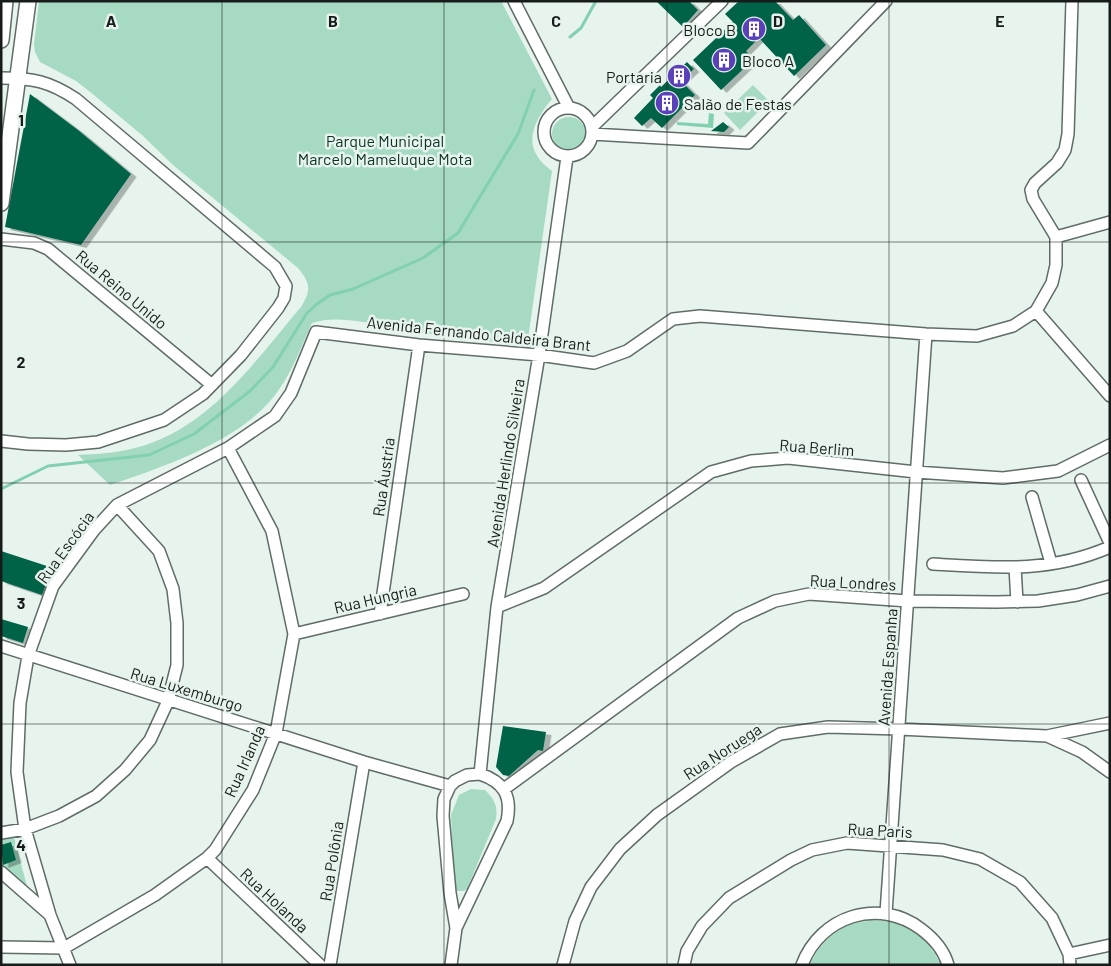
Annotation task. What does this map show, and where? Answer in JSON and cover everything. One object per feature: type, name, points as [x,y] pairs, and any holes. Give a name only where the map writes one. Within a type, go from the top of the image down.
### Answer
[{"type":"street","points":[[1,40],[5,1]]},
{"type":"street","points":[[1,203],[28,1]]},
{"type":"street","points":[[514,1],[569,108]]},
{"type":"street","points":[[592,131],[589,120],[583,113],[569,108],[554,112],[549,117],[543,131],[544,139],[552,152],[567,157],[574,156],[586,148],[592,131],[722,1]]},
{"type":"street","points":[[592,131],[748,143],[886,1]]},
{"type":"street","points":[[1072,1],[1068,134],[1064,150],[1057,163],[1035,183],[1031,190],[1033,199],[1056,237],[1056,264],[1052,283],[1036,311],[1110,396]]},
{"type":"street","points":[[1,78],[18,78],[44,82],[60,88],[76,99],[275,267],[286,286],[284,298],[278,308],[241,355],[203,394],[164,420],[98,442],[66,445],[1,441]]},
{"type":"street","name":"Avenida Herlindo Silveira","points":[[480,774],[497,607],[539,355],[567,157]]},
{"type":"street","points":[[1056,237],[1110,222]]},
{"type":"street","name":"Rua Reino Unido","points":[[1,239],[34,243],[48,249],[212,385]]},
{"type":"street","name":"Avenida Fernando Caldeira Brant","points":[[316,332],[419,346],[539,355],[594,363],[627,351],[673,319],[700,316],[926,334],[977,336],[1013,326],[1036,311]]},
{"type":"street","name":"Rua Escócia","points":[[70,965],[50,915],[25,829],[17,772],[20,703],[28,656],[53,586],[94,530],[118,505],[228,448],[275,416],[291,393],[316,332]]},
{"type":"street","name":"Avenida Espanha","points":[[886,913],[926,334]]},
{"type":"street","name":"Rua Áustria","points":[[380,614],[419,346]]},
{"type":"street","name":"Rua Berlim","points":[[497,607],[544,588],[711,472],[751,461],[788,458],[916,472],[1003,478],[1058,471],[1110,445]]},
{"type":"street","name":"Rua Irlanda","points":[[64,948],[154,895],[207,858],[215,850],[253,790],[276,733],[294,634],[272,531],[228,448]]},
{"type":"street","points":[[1082,480],[1110,543]]},
{"type":"street","points":[[1032,497],[1051,563]]},
{"type":"street","points":[[1,833],[25,829],[59,816],[96,796],[125,770],[150,740],[168,700],[177,665],[177,623],[173,589],[159,551],[118,505]]},
{"type":"street","points":[[933,564],[995,568],[1015,567],[1086,557],[1110,547]]},
{"type":"street","points":[[1015,567],[1016,602]]},
{"type":"street","name":"Rua Londres","points":[[504,789],[738,618],[775,601],[809,594],[908,601],[1016,602],[1038,601],[1077,595],[1110,586]]},
{"type":"street","name":"Rua Hungria","points":[[294,634],[463,594]]},
{"type":"street","name":"Rua Luxemburgo","points":[[1,646],[364,762],[450,786]]},
{"type":"street","name":"Rua Noruega","points":[[563,965],[575,921],[583,904],[592,887],[620,849],[657,814],[724,767],[780,734],[828,728],[899,729],[1048,736],[1110,723]]},
{"type":"street","points":[[1048,736],[1082,752],[1110,772]]},
{"type":"street","name":"Rua Polônia","points":[[330,965],[364,762]]},
{"type":"street","points":[[451,965],[456,928],[450,893],[443,807],[444,799],[450,786],[455,781],[467,775],[480,774],[492,778],[504,789],[509,809],[507,821],[456,928]]},
{"type":"street","name":"Rua Paris","points":[[684,965],[686,951],[702,926],[729,898],[791,860],[812,850],[847,843],[943,850],[980,859],[1020,882],[1052,918],[1070,960]]},
{"type":"street","name":"Rua Holanda","points":[[207,858],[320,965]]},
{"type":"street","points":[[1,872],[50,915]]},
{"type":"street","points":[[450,893],[459,898],[471,897]]},
{"type":"street","points":[[802,965],[807,952],[821,934],[840,920],[863,913],[886,913],[911,921],[932,936],[946,958],[948,965]]},
{"type":"street","points":[[1070,960],[1110,945]]},
{"type":"street","points":[[1,947],[64,948]]},
{"type":"green space","name":"Parque Municipal Marcelo Mameluque Mota","points":[[39,1],[501,1],[552,99],[539,118],[532,136],[536,154],[542,163],[552,171],[527,346],[415,332],[350,320],[336,319],[312,323],[294,364],[280,388],[266,406],[247,422],[204,448],[156,469],[110,485],[78,455],[135,448],[161,439],[186,426],[208,410],[247,371],[301,307],[307,296],[308,287],[305,278],[298,268],[173,165],[143,136],[76,81],[40,62],[34,45]]},
{"type":"green space","points":[[753,85],[769,101],[740,130],[724,113]]},
{"type":"green space","points":[[569,117],[581,122],[586,134],[581,146],[569,151],[557,146],[552,134],[557,122]]},
{"type":"green space","points":[[471,789],[485,790],[491,796],[496,806],[496,819],[467,889],[457,891],[454,884],[451,815],[459,795]]},
{"type":"green space","points":[[14,837],[28,890],[1,866],[1,838]]},
{"type":"green space","points":[[872,920],[893,922],[911,929],[933,951],[941,965],[810,965],[825,941],[836,932],[852,924]]},
{"type":"shaded area","points":[[709,113],[714,114],[713,128],[677,125],[677,122],[708,124]]},
{"type":"building","points":[[656,1],[689,1],[698,10],[683,27]]},
{"type":"building","points":[[739,1],[775,1],[793,20],[799,15],[826,45],[794,76],[759,38],[746,51],[754,59],[721,90],[693,60],[733,22],[725,14]]},
{"type":"building","name":"Salão de Festas","points":[[687,62],[694,69],[681,81],[695,95],[662,128],[651,118],[642,126],[634,118],[653,98],[650,95]]},
{"type":"building","points":[[30,94],[78,130],[131,174],[81,245],[5,227]]},
{"type":"building","points":[[723,122],[729,127],[724,132],[711,131]]},
{"type":"building","points":[[1,551],[56,569],[47,582],[42,595],[1,581]]},
{"type":"building","points":[[1,619],[28,627],[23,643],[1,636]]},
{"type":"building","points":[[503,726],[546,732],[543,751],[538,750],[509,776],[503,775],[496,767]]},
{"type":"building","points":[[11,842],[16,860],[3,865],[1,845]]},
{"type":"waterway","points":[[570,37],[581,28],[596,1]]},
{"type":"waterway","points":[[1,489],[48,466],[149,455],[194,434],[250,391],[273,367],[307,313],[317,304],[330,295],[353,289],[423,258],[458,233],[518,134],[534,90]]},
{"type":"place","name":"Bloco B","points":[[754,29]]},
{"type":"place","name":"Bloco A","points":[[724,60]]},
{"type":"place","name":"Portaria","points":[[679,76]]},
{"type":"place","name":"Salão de Festas","points":[[667,103]]}]
